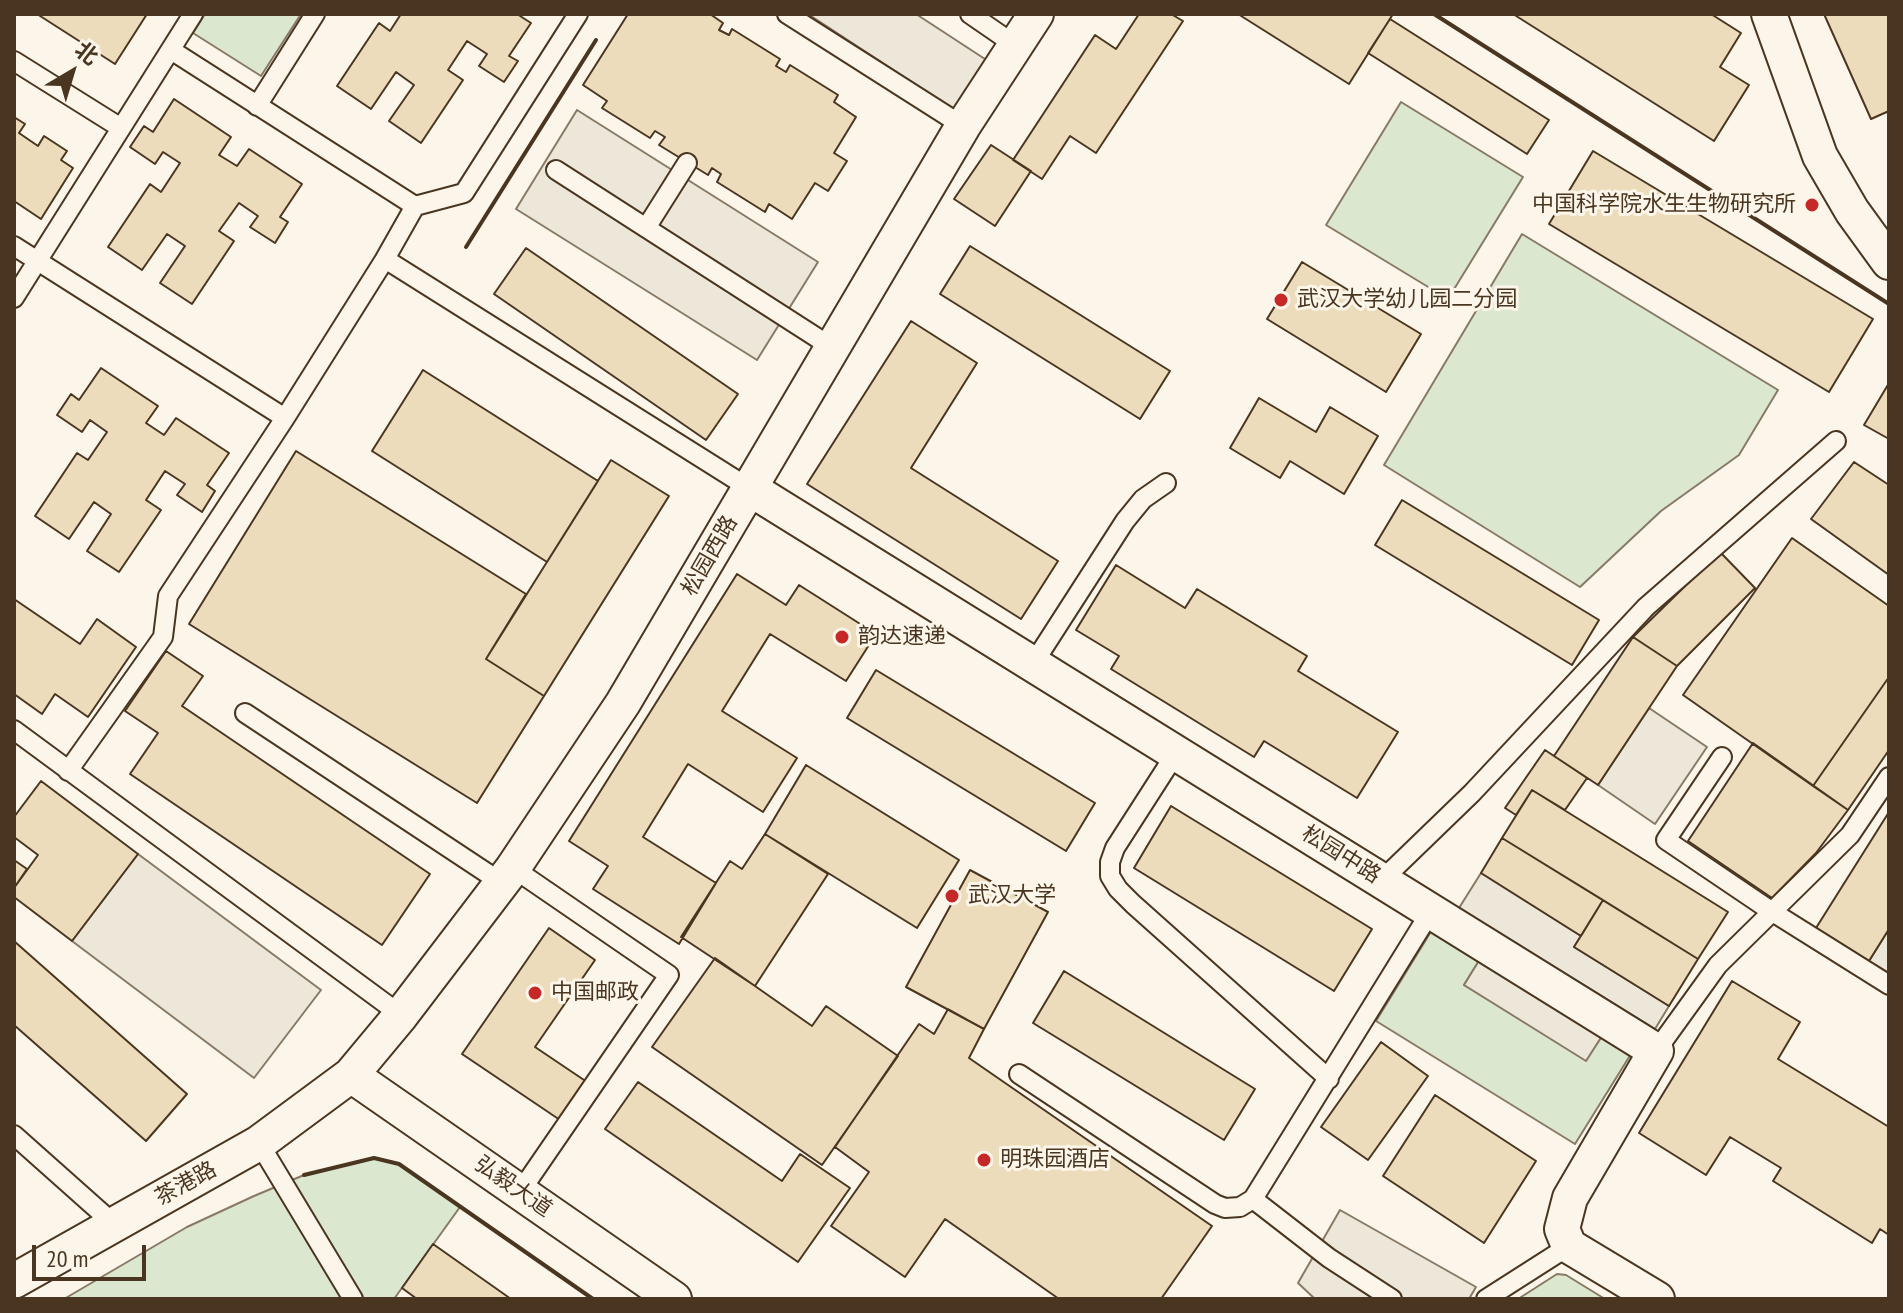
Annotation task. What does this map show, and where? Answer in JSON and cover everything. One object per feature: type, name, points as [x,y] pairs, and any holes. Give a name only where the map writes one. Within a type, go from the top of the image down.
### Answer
[{"type":"street","name":"松园西路","points":[[351,1075],[507,876],[623,703],[963,126],[1036,14]]},
{"type":"street","points":[[1769,14],[1820,156],[1852,211],[1889,262]]},
{"type":"street","name":"松园中路","points":[[749,488],[1656,1051]]},
{"type":"street","points":[[1656,1051],[1570,1198],[1562,1229],[1569,1246],[1657,1299]]},
{"type":"street","name":"弘毅大道","points":[[351,1075],[674,1299]]},
{"type":"street","name":"茶港路","points":[[14,1281],[259,1143],[351,1075]]},
{"type":"lane","points":[[14,298],[193,14]]},
{"type":"lane","points":[[257,106],[315,14]]},
{"type":"lane","points":[[68,771],[163,637],[168,596],[285,418],[415,206],[464,193],[578,14]]},
{"type":"lane","points":[[787,14],[963,126]]},
{"type":"lane","points":[[970,14],[1015,45]]},
{"type":"lane","points":[[171,50],[415,206]]},
{"type":"lane","points":[[14,61],[121,128]]},
{"type":"lane","points":[[646,228],[687,163]]},
{"type":"lane","points":[[556,170],[833,348]]},
{"type":"lane","points":[[14,246],[285,418]]},
{"type":"lane","points":[[385,259],[749,488]]},
{"type":"lane","points":[[1381,881],[1472,793],[1646,607],[1836,441]]},
{"type":"lane","points":[[1033,664],[1125,521],[1143,499],[1166,483]]},
{"type":"lane","points":[[245,713],[669,975],[520,1192]]},
{"type":"lane","points":[[16,735],[401,1015]]},
{"type":"lane","points":[[1176,753],[1115,848],[1110,862],[1110,876],[1133,904],[1329,1079]]},
{"type":"lane","points":[[1722,757],[1666,840],[1889,985]]},
{"type":"lane","points":[[1656,1051],[1718,965],[1850,835],[1889,777]]},
{"type":"lane","points":[[1019,1074],[1215,1204],[1240,1207],[1253,1199],[1431,911]]},
{"type":"lane","points":[[14,1135],[114,1224]]},
{"type":"lane","points":[[259,1143],[353,1299]]},
{"type":"lane","points":[[1253,1199],[1329,1258],[1392,1299]]},
{"type":"lane","points":[[1486,1299],[1569,1246]]},
{"type":"green space","points":[[205,14],[301,14],[261,76],[193,33]]},
{"type":"green space","points":[[1401,102],[1523,177],[1448,299],[1326,225]]},
{"type":"green space","points":[[1522,234],[1778,390],[1739,455],[1661,511],[1580,587],[1384,465]]},
{"type":"green space","points":[[1432,930],[1480,959],[1464,985],[1586,1060],[1602,1036],[1631,1054],[1575,1144],[1376,1021]]},
{"type":"green space","points":[[374,1158],[399,1164],[460,1207],[394,1299],[64,1299],[187,1227],[254,1196],[304,1175]]},
{"type":"green space","points":[[1557,1274],[1566,1275],[1605,1299],[1518,1299]]},
{"type":"shaded area","points":[[808,14],[916,14],[988,61],[956,111]]},
{"type":"shaded area","points":[[577,110],[818,262],[757,360],[516,209]]},
{"type":"shaded area","points":[[1649,708],[1707,747],[1655,824],[1598,785]]},
{"type":"shaded area","points":[[138,854],[321,990],[254,1078],[72,941]]},
{"type":"shaded area","points":[[1481,873],[1581,936],[1574,947],[1669,1006],[1655,1029],[1459,908]]},
{"type":"shaded area","points":[[1889,929],[1889,973],[1869,961]]},
{"type":"shaded area","points":[[1480,959],[1602,1036],[1586,1061],[1464,985]]},
{"type":"shaded area","points":[[1340,1210],[1476,1287],[1469,1299],[1315,1299],[1298,1283]]},
{"type":"building","points":[[37,14],[147,14],[115,64]]},
{"type":"building","points":[[401,14],[517,14],[531,23],[509,56],[518,61],[504,82],[479,66],[487,54],[467,41],[448,70],[463,80],[421,143],[389,121],[414,85],[396,72],[371,109],[337,86],[379,23],[390,31]]},
{"type":"building","points":[[628,14],[710,14],[723,23],[719,30],[729,35],[732,29],[780,59],[776,66],[786,72],[790,65],[838,95],[834,102],[856,117],[834,153],[847,161],[828,191],[815,183],[792,219],[769,204],[765,212],[717,182],[721,174],[712,168],[708,175],[659,145],[665,137],[655,131],[650,138],[602,108],[607,101],[583,85]]},
{"type":"building","points":[[1139,14],[1171,14],[1183,21],[1096,153],[1070,136],[1042,179],[1013,160],[1095,35],[1116,49]]},
{"type":"building","points":[[1238,14],[1393,14],[1349,84]]},
{"type":"building","points":[[1513,14],[1711,14],[1741,33],[1720,67],[1749,85],[1714,141]]},
{"type":"building","points":[[1824,14],[1889,14],[1889,111],[1871,119]]},
{"type":"building","points":[[1390,19],[1549,120],[1527,154],[1368,53]]},
{"type":"building","points":[[174,99],[231,137],[219,155],[237,166],[249,149],[302,184],[280,217],[288,222],[275,243],[250,227],[258,216],[239,203],[219,231],[234,241],[192,304],[160,283],[185,246],[167,234],[142,270],[108,247],[150,184],[161,192],[180,163],[163,152],[155,164],[130,147],[144,126],[153,132]]},
{"type":"building","points":[[14,117],[25,124],[19,133],[38,146],[44,136],[67,151],[61,160],[73,168],[41,219],[14,201]]},
{"type":"building","points":[[991,145],[1031,171],[995,226],[954,199]]},
{"type":"building","points":[[1593,151],[1873,319],[1829,392],[1549,224]]},
{"type":"building","points":[[970,246],[1170,371],[1140,419],[940,294]]},
{"type":"building","points":[[526,248],[738,394],[706,440],[494,294]]},
{"type":"building","points":[[1302,262],[1421,334],[1386,392],[1267,319]]},
{"type":"building","points":[[911,321],[977,363],[911,468],[1058,561],[1021,619],[807,484]]},
{"type":"building","points":[[101,368],[158,406],[146,423],[164,435],[176,418],[229,453],[207,485],[215,491],[202,512],[177,495],[185,484],[165,471],[146,500],[161,510],[119,572],[87,551],[111,514],[94,502],[69,539],[35,516],[77,453],[88,460],[107,432],[90,420],[82,432],[57,415],[71,394],[79,400]]},
{"type":"building","points":[[423,370],[598,481],[547,562],[372,451]]},
{"type":"building","points":[[1889,383],[1889,439],[1864,425]]},
{"type":"building","points":[[1259,398],[1316,432],[1330,407],[1378,436],[1344,494],[1290,461],[1280,478],[1230,448]]},
{"type":"building","points":[[296,451],[526,594],[486,659],[544,696],[477,803],[189,624]]},
{"type":"building","points":[[611,460],[669,496],[544,696],[486,659]]},
{"type":"building","points":[[1854,462],[1889,485],[1889,575],[1811,519]]},
{"type":"building","points":[[1402,500],[1599,620],[1572,665],[1375,545]]},
{"type":"building","points":[[1792,538],[1889,606],[1889,677],[1813,786],[1683,695]]},
{"type":"building","points":[[1720,552],[1755,588],[1677,666],[1633,637]]},
{"type":"building","points":[[1116,565],[1185,608],[1197,589],[1307,656],[1298,671],[1398,732],[1357,798],[1264,741],[1254,757],[1111,669],[1119,656],[1076,630]]},
{"type":"building","points":[[737,574],[786,605],[799,585],[876,634],[846,681],[770,634],[722,711],[797,758],[763,812],[688,764],[643,837],[716,883],[679,944],[593,889],[608,866],[569,841]]},
{"type":"building","points":[[14,599],[80,644],[97,619],[136,647],[88,717],[55,694],[42,714],[14,694]]},
{"type":"building","points":[[1633,637],[1677,666],[1598,785],[1554,756]]},
{"type":"building","points":[[166,651],[203,676],[182,706],[430,874],[382,945],[130,774],[158,733],[125,711]]},
{"type":"building","points":[[876,670],[1095,803],[1066,851],[847,718]]},
{"type":"building","points":[[1889,677],[1889,750],[1848,810],[1813,786]]},
{"type":"building","points":[[1753,743],[1848,810],[1816,853],[1772,898],[1688,841]]},
{"type":"building","points":[[1545,750],[1587,778],[1565,810],[1532,790],[1516,815],[1505,808]]},
{"type":"building","points":[[806,765],[959,860],[917,928],[765,834]]},
{"type":"building","points":[[41,781],[138,854],[72,941],[14,897],[14,888],[38,855],[14,837],[14,817]]},
{"type":"building","points":[[1532,790],[1728,912],[1698,959],[1502,838]]},
{"type":"building","points":[[1171,806],[1372,929],[1334,991],[1134,868]]},
{"type":"building","points":[[1889,812],[1889,929],[1869,961],[1816,928]]},
{"type":"building","points":[[765,834],[828,874],[755,986],[681,937],[730,861],[742,869]]},
{"type":"building","points":[[1502,838],[1603,900],[1581,936],[1481,873]]},
{"type":"building","points":[[14,860],[27,869],[14,888]]},
{"type":"building","points":[[970,870],[1048,912],[984,1029],[906,987]]},
{"type":"building","points":[[1603,900],[1698,959],[1669,1006],[1574,947]]},
{"type":"building","points":[[549,928],[595,960],[535,1047],[587,1082],[560,1120],[462,1054]]},
{"type":"building","points":[[14,941],[187,1094],[146,1141],[14,1025]]},
{"type":"building","points":[[715,958],[812,1026],[826,1006],[898,1056],[822,1165],[652,1047]]},
{"type":"building","points":[[1064,971],[1255,1089],[1224,1140],[1033,1023]]},
{"type":"building","points":[[1732,981],[1800,1022],[1778,1059],[1889,1127],[1889,1235],[1880,1229],[1872,1243],[1773,1181],[1781,1168],[1730,1137],[1706,1175],[1639,1133]]},
{"type":"building","name":"明珠园酒店","points":[[948,1009],[984,1029],[969,1058],[1212,1226],[1161,1299],[1059,1299],[945,1219],[905,1277],[831,1226],[869,1172],[835,1147],[919,1024],[934,1034]]},
{"type":"building","points":[[1381,1042],[1428,1076],[1368,1160],[1321,1127]]},
{"type":"building","points":[[638,1082],[782,1181],[800,1154],[850,1188],[798,1262],[605,1129]]},
{"type":"building","points":[[1435,1095],[1536,1161],[1484,1243],[1383,1176]]},
{"type":"building","points":[[433,1244],[511,1299],[417,1299],[402,1288]]},
{"type":"wall","points":[[1434,14],[1889,304]]},
{"type":"wall","points":[[466,247],[596,40]]},
{"type":"wall","points":[[304,1175],[374,1158],[399,1164],[593,1299]]},
{"type":"place","name":"中国科学院水生生物研究所","points":[[1812,205]]},
{"type":"place","name":"武汉大学幼儿园二分园","points":[[1281,300]]},
{"type":"place","name":"韵达速递","points":[[842,637]]},
{"type":"place","name":"武汉大学","points":[[952,896]]},
{"type":"place","name":"中国邮政","points":[[535,993]]},
{"type":"place","name":"明珠园酒店","points":[[984,1160]]}]
